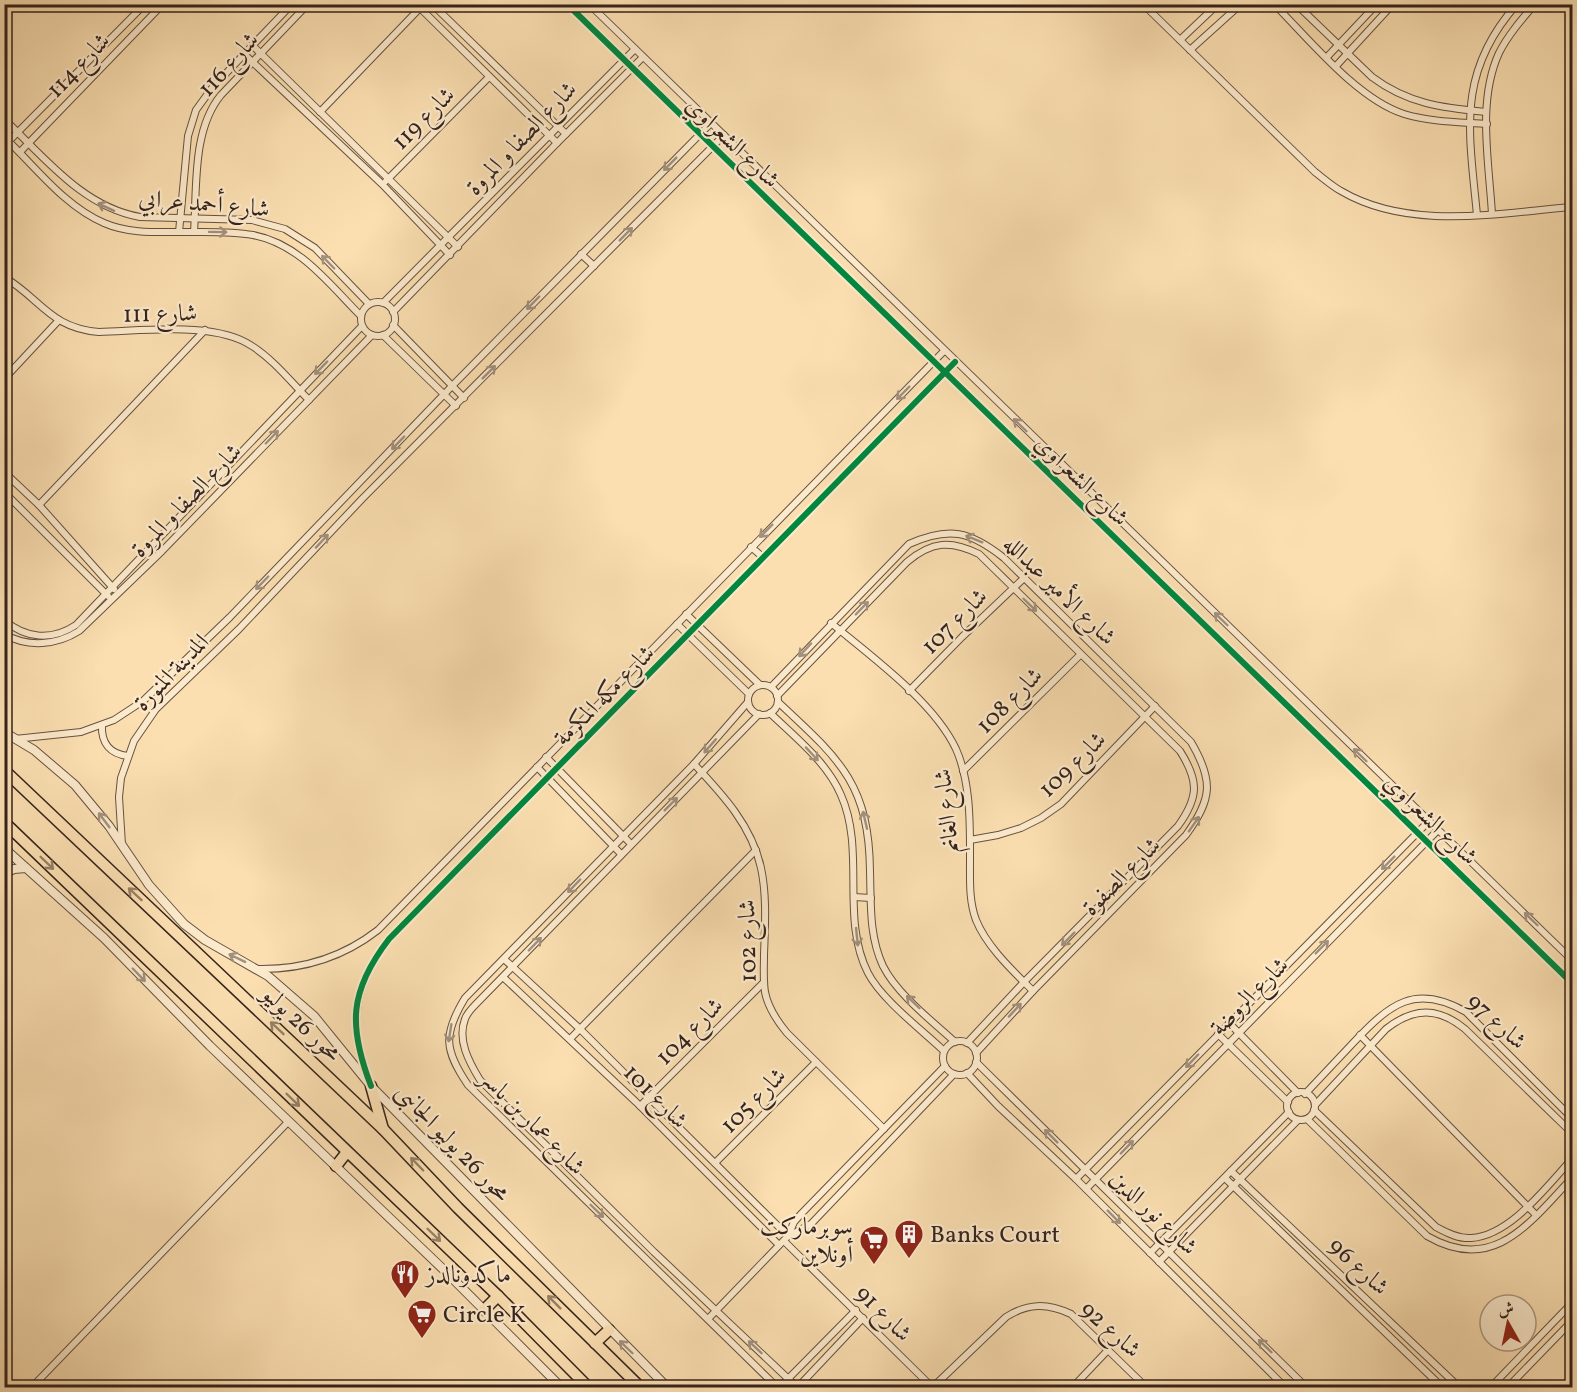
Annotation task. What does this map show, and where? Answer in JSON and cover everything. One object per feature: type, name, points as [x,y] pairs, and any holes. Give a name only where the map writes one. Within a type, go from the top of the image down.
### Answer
[{"type":"highway","name":"محور 26 يوليو","points":[[4,770],[383,1129],[458,1208],[641,1388]]},
{"type":"highway","points":[[4,822],[498,1296],[589,1388]]},
{"type":"highway","points":[[371,1086],[383,1129]]},
{"type":"highway","points":[[336,1166],[347,1152]]},
{"type":"highway","points":[[484,1310],[498,1296]]},
{"type":"highway","points":[[595,1343],[609,1330]]},
{"type":"street","name":"شارع 114","points":[[7,139],[18,132],[145,4]]},
{"type":"street","name":"شارع 114","points":[[20,152],[163,4]]},
{"type":"street","name":"شارع 116","points":[[179,232],[191,122],[204,98],[292,4]]},
{"type":"street","name":"شارع 116","points":[[194,232],[200,142],[206,118],[221,95],[308,4]]},
{"type":"street","points":[[432,4],[566,134]]},
{"type":"street","name":"شارع الشعراوي","points":[[567,4],[1572,982]]},
{"type":"street","name":"شارع الشعراوي","points":[[589,4],[1572,960]]},
{"type":"street","points":[[1143,4],[1315,172],[1341,191],[1367,203],[1393,211],[1420,215],[1477,215],[1572,207]]},
{"type":"street","points":[[1180,40],[1218,4]]},
{"type":"street","points":[[1190,50],[1241,4]]},
{"type":"street","points":[[1274,4],[1365,93],[1389,108],[1417,117],[1487,124]]},
{"type":"street","points":[[1296,4],[1372,77],[1397,93],[1425,105],[1486,112]]},
{"type":"street","points":[[1327,57],[1377,4]]},
{"type":"street","points":[[1336,66],[1394,4]]},
{"type":"street","points":[[1477,215],[1469,123],[1475,78],[1484,51],[1498,27],[1517,4]]},
{"type":"street","points":[[1492,214],[1486,112],[1492,74],[1511,33],[1535,4]]},
{"type":"street","points":[[320,112],[418,6],[557,142]]},
{"type":"street","points":[[129,21],[138,29]]},
{"type":"street","points":[[252,45],[458,247]]},
{"type":"street","name":"شارع الصفا و المروة","points":[[383,303],[634,49]]},
{"type":"street","points":[[244,54],[382,184],[450,255]]},
{"type":"street","name":"شارع الصفا و المروة","points":[[393,312],[557,142],[643,57]]},
{"type":"street","name":"شارع 119","points":[[382,184],[489,77]]},
{"type":"street","name":"شارع أحمد عرابي","points":[[4,119],[80,191],[102,206],[140,217],[252,219],[285,229],[315,248],[369,304]]},
{"type":"street","points":[[15,739],[64,736],[102,725],[129,712],[143,701],[228,619],[580,254],[711,123]]},
{"type":"street","name":"المدينة المنورة","points":[[123,848],[119,797],[121,778],[128,756],[144,724],[156,709],[239,629],[362,499],[724,135]]},
{"type":"street","name":"شارع أحمد عرابي","points":[[7,139],[67,199],[92,218],[137,232],[236,232],[255,235],[282,245],[307,261],[361,316]]},
{"type":"street","points":[[580,254],[594,266]]},
{"type":"street","name":"شارع 111","points":[[4,277],[59,320],[82,330],[99,332],[205,330],[232,336],[250,344],[267,357],[309,400]]},
{"type":"street","points":[[393,326],[383,335],[372,335],[362,326],[361,316],[369,304],[374,302],[389,306],[393,312],[393,326],[464,398]]},
{"type":"street","points":[[4,379],[59,320]]},
{"type":"street","name":"شارع الصفا و المروة","points":[[70,633],[105,593],[362,326]]},
{"type":"street","points":[[39,505],[205,330]]},
{"type":"street","name":"شارع الصفا و المروة","points":[[7,635],[31,643],[48,643],[70,633],[112,600],[372,335]]},
{"type":"street","points":[[383,335],[456,406]]},
{"type":"street","name":"شارع مكه المكرمة","points":[[256,969],[298,967],[336,956],[373,934],[944,351]]},
{"type":"street","name":"شارع مكه المكرمة","points":[[371,1086],[361,1059],[355,1018],[358,997],[365,976],[376,956],[489,836],[698,626],[955,362]]},
{"type":"street","points":[[4,472],[39,505],[118,594]]},
{"type":"street","points":[[353,490],[362,499]]},
{"type":"street","points":[[4,492],[112,600]]},
{"type":"street","name":"شارع الأمير عبدالله","points":[[771,687],[909,544],[922,538],[948,533],[968,536],[986,544],[1155,706]]},
{"type":"street","points":[[770,713],[778,699],[840,630],[908,562],[927,548],[922,538]]},
{"type":"street","name":"شارع الأمير عبدالله","points":[[927,548],[950,544],[965,547],[979,554],[1145,716]]},
{"type":"street","points":[[751,547],[764,558]]},
{"type":"street","name":"شارع 107","points":[[909,691],[1024,578]]},
{"type":"street","points":[[686,614],[760,685],[771,687],[778,699],[838,761],[854,788],[865,817],[870,848],[875,944],[884,968],[899,989],[955,1042],[967,1044],[976,1053],[973,1069],[967,1073],[954,1074],[811,1224],[784,1241]]},
{"type":"street","points":[[228,619],[239,629]]},
{"type":"street","points":[[4,620],[15,629],[39,637],[70,633]]},
{"type":"street","name":"شارع الغانم","points":[[831,623],[909,691],[944,728],[955,748],[967,791],[970,890],[975,918],[989,943],[1033,991]]},
{"type":"street","points":[[677,624],[749,694]]},
{"type":"street","points":[[7,635],[15,629]]},
{"type":"street","points":[[1067,641],[1070,634],[1077,629]]},
{"type":"street","name":"شارع 108","points":[[963,771],[1094,646]]},
{"type":"street","points":[[760,685],[749,694],[748,702],[752,710],[759,714],[770,713]]},
{"type":"street","name":"شارع عمار بن ياسر","points":[[748,702],[694,764],[465,998],[453,1018],[448,1042],[454,1065],[468,1085],[779,1388]]},
{"type":"street","name":"شارع 109","points":[[970,840],[1021,828],[1061,804],[1155,706]]},
{"type":"street","name":"شارع الصفوة","points":[[976,1053],[1033,991],[1186,835],[1201,814],[1208,789],[1204,764],[1191,742],[1155,706]]},
{"type":"street","points":[[770,713],[826,770],[841,794],[850,822],[858,947],[869,975],[888,998],[944,1051]]},
{"type":"street","name":"شارع عمار بن ياسر","points":[[759,714],[477,1003],[465,1018],[463,1040],[468,1061],[480,1080],[654,1252],[798,1387]]},
{"type":"street","name":"شارع الصفوة","points":[[967,1044],[1024,982],[1124,883],[1178,826],[1190,809],[1194,789],[1191,769],[1180,751],[1145,716]]},
{"type":"street","points":[[102,725],[104,740],[109,749],[128,756]]},
{"type":"street","name":"محور 26 يوليو الجانبى","points":[[4,732],[34,750],[75,785],[109,826],[166,905],[184,924],[227,954],[256,969],[284,988],[314,1016],[371,1086],[668,1388]]},
{"type":"street","points":[[546,757],[631,844]]},
{"type":"street","name":"شارع 102","points":[[694,764],[738,815],[749,832],[756,850],[765,901],[765,993],[776,1019],[787,1033],[884,1129]]},
{"type":"street","points":[[537,767],[621,854]]},
{"type":"street","points":[[491,814],[502,824]]},
{"type":"street","name":"شارع الروضة","points":[[1076,1179],[1429,821]]},
{"type":"street","points":[[478,827],[489,836]]},
{"type":"street","name":"شارع الروضة","points":[[1086,1189],[1438,830]]},
{"type":"street","points":[[473,832],[484,842]]},
{"type":"street","points":[[4,848],[104,938],[210,1046],[562,1388]]},
{"type":"street","points":[[570,1039],[756,850]]},
{"type":"street","points":[[445,861],[456,871]]},
{"type":"street","points":[[4,874],[14,869],[26,868]]},
{"type":"street","points":[[854,897],[871,898]]},
{"type":"street","points":[[405,903],[415,912]]},
{"type":"street","name":"شارع 101","points":[[504,959],[580,1029],[715,1163],[784,1241]]},
{"type":"street","name":"شارع 101","points":[[503,977],[784,1241]]},
{"type":"street","name":"شارع 104","points":[[640,1106],[764,982]]},
{"type":"street","name":"شارع 97","points":[[1302,1093],[1379,1016],[1395,1005],[1413,999],[1432,998],[1450,1003],[1467,1012],[1572,1118]]},
{"type":"street","name":"شارع 97","points":[[1315,1107],[1370,1045],[1398,1020],[1411,1014],[1426,1012],[1447,1017],[1466,1029],[1572,1133]]},
{"type":"street","points":[[1228,1023],[1302,1093],[1312,1098],[1315,1107],[1436,1227],[1452,1235],[1469,1238],[1487,1236],[1503,1228],[1528,1206],[1572,1160]]},
{"type":"street","points":[[1218,1034],[1288,1102]]},
{"type":"street","points":[[1360,1035],[1536,1215]]},
{"type":"street","points":[[954,1074],[945,1066],[943,1059],[944,1051],[955,1042]]},
{"type":"street","name":"شارع 105","points":[[715,1163],[816,1062]]},
{"type":"street","name":"شارع نور الدين","points":[[976,1062],[1307,1388]]},
{"type":"street","points":[[708,1319],[784,1241],[798,1217],[945,1066]]},
{"type":"street","name":"شارع نور الدين","points":[[967,1073],[1286,1388]]},
{"type":"street","points":[[483,1100],[492,1091]]},
{"type":"street","points":[[1302,1093],[1292,1096],[1288,1102],[1288,1112],[1292,1117],[1298,1120],[1307,1119],[1315,1107]]},
{"type":"street","points":[[1150,1253],[1288,1112]]},
{"type":"street","points":[[1307,1119],[1427,1236],[1455,1248],[1486,1249],[1501,1244],[1514,1236],[1572,1178]]},
{"type":"street","points":[[1159,1262],[1298,1120]]},
{"type":"street","points":[[32,1387],[289,1121]]},
{"type":"street","points":[[559,1174],[567,1166]]},
{"type":"street","name":"شارع 96","points":[[1231,1171],[1460,1388]]},
{"type":"street","points":[[566,1181],[574,1173]]},
{"type":"street","name":"شارع 96","points":[[1225,1178],[1443,1388]]},
{"type":"street","name":"شارع 91","points":[[784,1241],[934,1387]]},
{"type":"street","points":[[647,1260],[654,1252]]},
{"type":"street","points":[[1490,1388],[1572,1303]]},
{"type":"street","name":"شارع 92","points":[[934,1387],[1006,1317],[1030,1305],[1051,1306],[1071,1314],[1147,1388]]},
{"type":"street","points":[[779,1388],[856,1310]]},
{"type":"street","points":[[798,1387],[863,1318]]},
{"type":"street","points":[[1507,1388],[1572,1321]]},
{"type":"street","points":[[1072,1388],[1108,1350]]},
{"type":"cycle path","points":[[567,4],[1572,983]]},
{"type":"cycle path","points":[[371,1086],[358,1045],[356,1010],[366,975],[389,939],[955,362]]},
{"type":"place","name":"Banks Court","points":[[909,1260]]},
{"type":"place","name":"سوبرماركت أونلاين","points":[[874,1266]]},
{"type":"place","name":"ماكدونالدز","points":[[405,1300]]},
{"type":"place","name":"Circle K","points":[[422,1340]]}]
